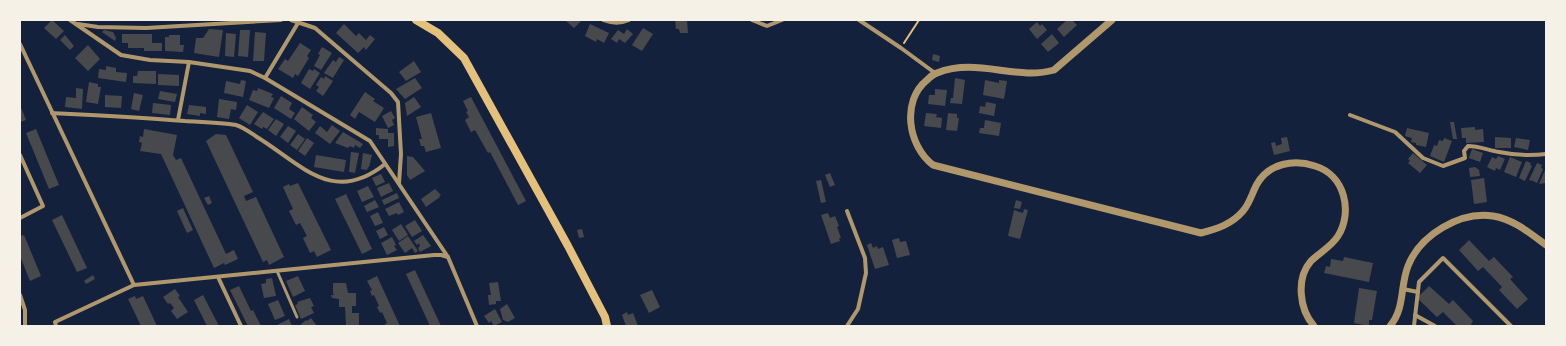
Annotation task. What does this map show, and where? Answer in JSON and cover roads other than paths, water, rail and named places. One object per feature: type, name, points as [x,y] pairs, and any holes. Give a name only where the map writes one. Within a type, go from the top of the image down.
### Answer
[{"type":"main road","points":[[416,20],[438,33],[464,58],[568,246],[605,317],[607,326]]},
{"type":"street","points":[[70,20],[121,55],[150,60],[189,62],[250,71],[265,78],[370,140],[448,257],[477,326]]},
{"type":"street","points":[[76,24],[98,27],[146,28],[281,20]]},
{"type":"street","points":[[291,20],[315,28],[391,93],[398,102],[401,154],[399,183]]},
{"type":"street","points":[[603,20],[612,23],[628,20]]},
{"type":"street","points":[[752,20],[767,26],[782,20]]},
{"type":"street","points":[[859,20],[935,73]]},
{"type":"street","points":[[1112,20],[1054,70],[1044,73],[1032,73],[976,66],[953,68],[935,73],[921,84],[914,97],[911,110],[911,125],[916,145],[925,159],[933,165],[1201,233],[1218,229],[1232,221],[1243,212],[1250,201],[1256,185],[1264,175],[1277,166],[1288,163],[1303,162],[1317,166],[1325,170],[1339,184],[1344,195],[1346,205],[1345,220],[1337,237],[1310,262],[1302,278],[1304,310],[1314,326]]},
{"type":"street","points":[[265,78],[298,23]]},
{"type":"street","points":[[20,44],[134,285]]},
{"type":"street","points":[[178,120],[189,62]]},
{"type":"street","points":[[52,113],[238,125],[304,170],[315,176],[328,179],[351,181],[361,178],[386,164]]},
{"type":"street","points":[[1350,115],[1395,132],[1423,158],[1443,166],[1465,158],[1464,151],[1468,146],[1476,146],[1499,152],[1532,156],[1546,154]]},
{"type":"street","points":[[20,155],[43,206],[20,218]]},
{"type":"street","points":[[847,211],[865,258],[866,274],[858,309],[847,326]]},
{"type":"street","points":[[1390,326],[1397,316],[1401,306],[1405,274],[1409,263],[1421,246],[1440,229],[1455,221],[1475,216],[1492,216],[1515,224],[1546,245]]},
{"type":"street","points":[[56,326],[55,322],[134,285],[434,255],[448,257]]},
{"type":"street","points":[[1414,326],[1419,282],[1443,258],[1511,326]]},
{"type":"street","points":[[218,277],[240,326]]},
{"type":"street","points":[[1403,289],[1418,292]]},
{"type":"street","points":[[20,295],[25,310],[24,326]]},
{"type":"street","points":[[1415,315],[1435,326]]},
{"type":"lane","points":[[277,271],[297,316]]}]
